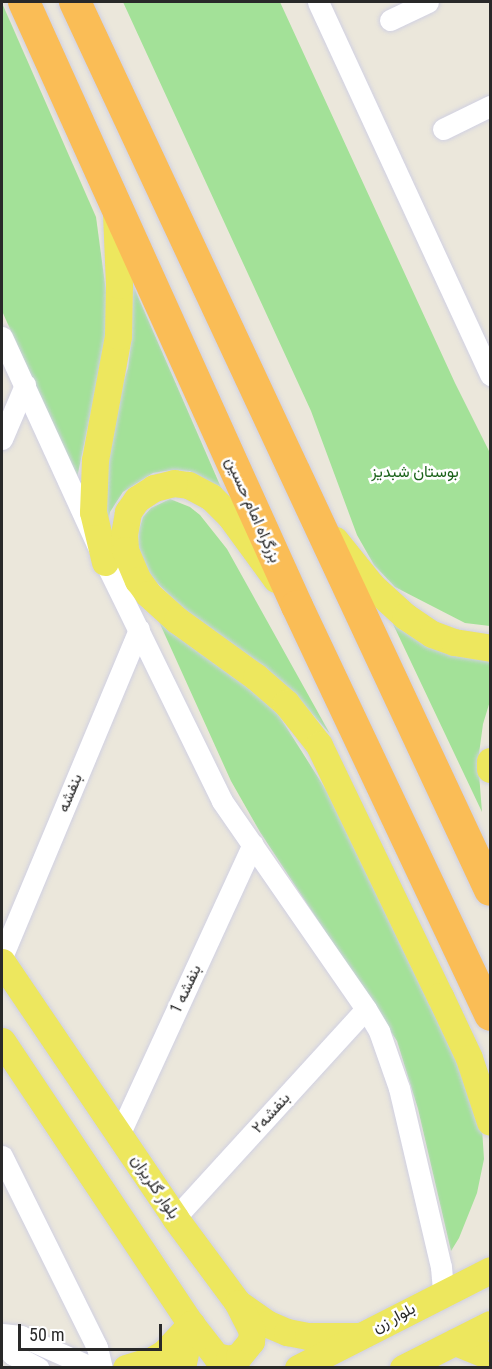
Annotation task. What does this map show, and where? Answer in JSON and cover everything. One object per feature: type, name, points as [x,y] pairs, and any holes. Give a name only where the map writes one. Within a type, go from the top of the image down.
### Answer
[{"type":"highway","name":"بزرگراه امام حسین","points":[[24,2],[297,606],[490,1015]]},
{"type":"highway","points":[[75,2],[305,499],[490,890]]},
{"type":"main road","points":[[105,562],[93,512],[96,460],[118,336],[119,285],[115,202]]},
{"type":"main road","points":[[297,606],[230,516],[201,491],[174,483],[154,488],[137,499],[128,513],[124,534],[125,550],[138,580],[148,594],[177,620],[256,677],[286,703],[319,745],[440,996],[473,1069],[490,1122]]},
{"type":"main road","points":[[305,499],[372,586],[405,616],[432,634],[454,642],[490,648]]},
{"type":"main road","points":[[490,761],[490,769]]},
{"type":"main road","name":"بلوار گلریزان","points":[[2,962],[175,1218],[238,1303],[268,1324],[286,1332],[308,1336],[359,1336]]},
{"type":"main road","points":[[2,1041],[191,1324],[216,1356],[229,1359],[239,1356],[251,1341],[252,1331],[238,1303]]},
{"type":"main road","name":"بلوار زن","points":[[298,1368],[490,1270]]},
{"type":"main road","points":[[126,1368],[152,1360],[164,1353],[191,1324]]},
{"type":"main road","points":[[182,1368],[191,1324]]},
{"type":"main road","points":[[403,1368],[490,1324]]},
{"type":"main road","points":[[455,1342],[490,1356]]},
{"type":"street","points":[[318,2],[490,375]]},
{"type":"street","points":[[390,20],[428,2]]},
{"type":"street","points":[[443,129],[490,106]]},
{"type":"street","points":[[2,337],[105,562],[222,801],[366,1009],[389,1056],[399,1088],[441,1267],[443,1293]]},
{"type":"street","points":[[2,439],[25,385]]},
{"type":"street","name":"بنفشه","points":[[2,957],[138,629]]},
{"type":"street","name":"بنفشه 1","points":[[118,1134],[253,844]]},
{"type":"street","name":"بنفشه۲","points":[[175,1218],[366,1009]]},
{"type":"street","points":[[2,1156],[97,1347],[102,1368]]},
{"type":"street","points":[[2,1335],[21,1336],[93,1368]]},
{"type":"street","points":[[2,1342],[12,1354],[38,1368]]},
{"type":"green space","name":"بوستان شبدیز","points":[[123,2],[280,2],[455,383],[490,453],[490,626],[465,623],[395,587],[374,565],[357,535],[311,411]]},
{"type":"green space","points":[[2,3],[96,217],[110,321],[77,478],[2,311]]},
{"type":"green space","points":[[133,285],[223,492],[190,471],[172,470],[153,473],[123,492],[110,512],[107,525],[99,504],[117,400],[128,368]]},
{"type":"green space","points":[[170,499],[190,507],[200,515],[227,549],[330,734],[297,697],[192,617],[152,578],[142,561],[138,545],[139,530],[143,517],[151,508]]},
{"type":"green space","points":[[156,615],[273,706],[333,801],[444,1024],[482,1128],[484,1159],[477,1193],[459,1238],[451,1251],[418,1109],[397,1041],[260,832],[231,781]]},
{"type":"green space","points":[[398,623],[490,661],[490,701],[483,724],[478,761],[482,812],[393,624]]}]
